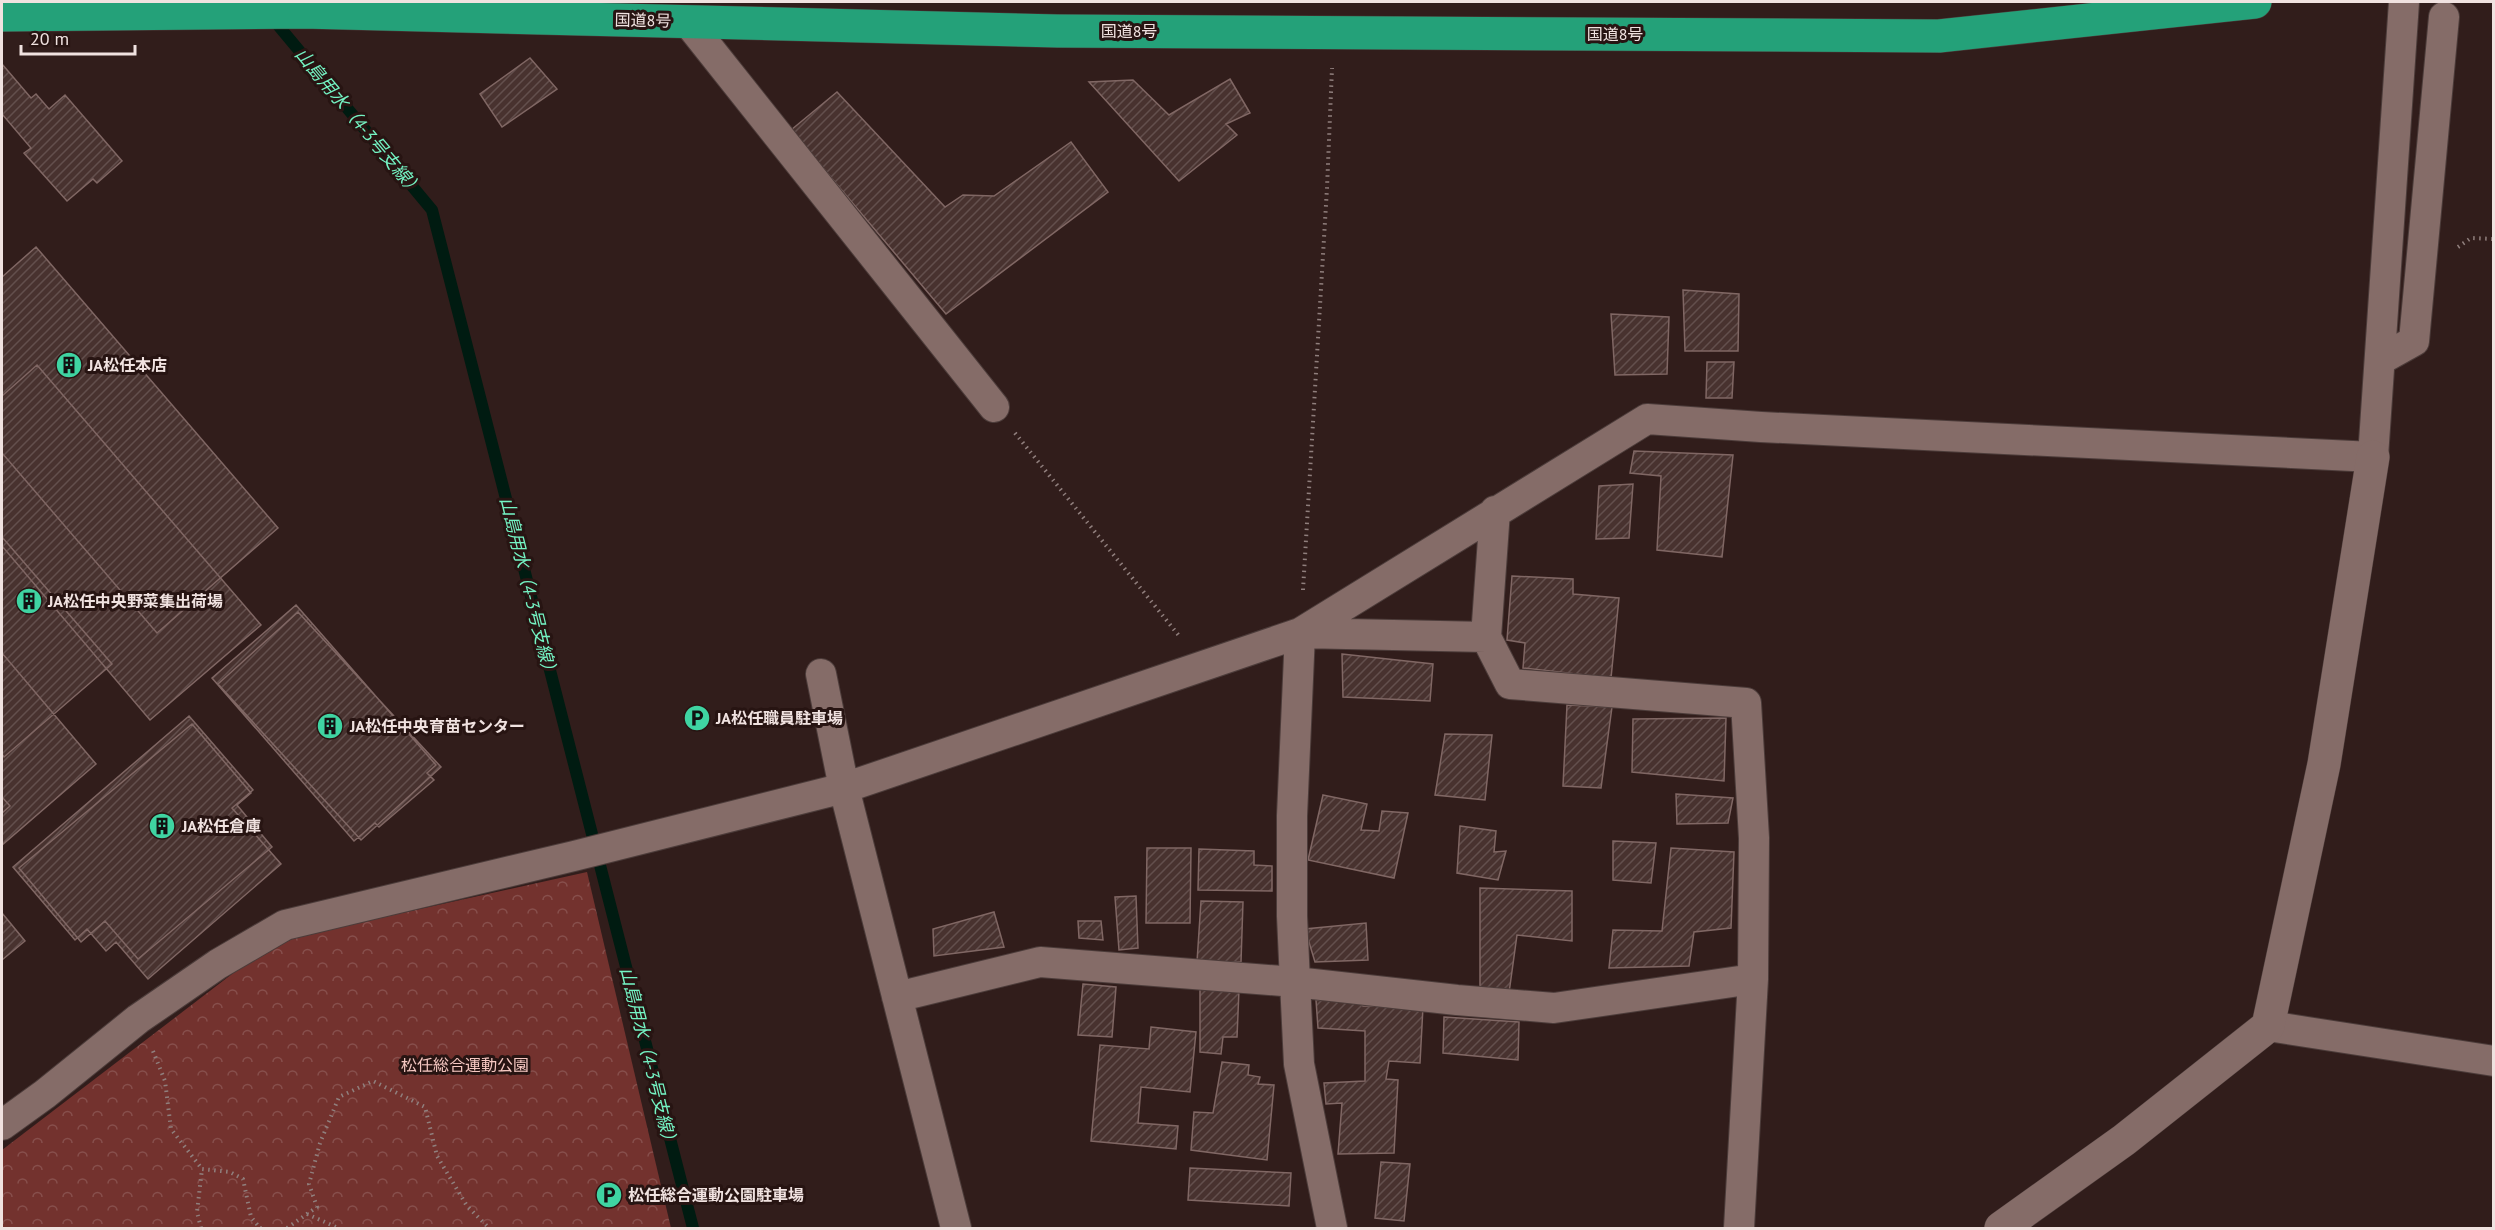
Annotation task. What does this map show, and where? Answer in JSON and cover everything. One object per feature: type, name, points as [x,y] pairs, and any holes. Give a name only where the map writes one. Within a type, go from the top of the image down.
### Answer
[{"type":"highway","name":"国道8号","points":[[2,15],[303,12],[1058,31],[1939,36],[2255,2]]},
{"type":"street","points":[[2001,1228],[2124,1140],[2268,1026],[2324,764],[2373,457],[2404,2]]},
{"type":"street","points":[[2380,360],[2414,341],[2444,16]]},
{"type":"street","points":[[688,22],[994,407]]},
{"type":"street","points":[[2,1125],[45,1094],[138,1019],[218,964],[285,925],[615,846],[844,788],[1203,668],[1300,633],[1647,418],[1761,427],[2373,457]]},
{"type":"street","points":[[1495,512],[1486,637],[1510,684],[1746,703],[1754,838],[1753,979],[1739,1228]]},
{"type":"street","points":[[1300,633],[1486,637]]},
{"type":"street","points":[[1300,633],[1292,816],[1292,916],[1299,1064],[1332,1228]]},
{"type":"street","points":[[821,674],[844,788],[956,1228]]},
{"type":"street","points":[[897,997],[1040,962],[1295,982],[1554,1008],[1753,979]]},
{"type":"street","points":[[2268,1026],[2493,1061]]},
{"type":"path","points":[[1300,633],[1327,188],[1334,32]]},
{"type":"path","points":[[994,407],[1121,562],[1203,668]]},
{"type":"path","points":[[138,1019],[165,1081],[171,1129],[202,1169],[197,1212],[201,1228]]},
{"type":"path","points":[[287,1228],[316,1207],[309,1184],[320,1143],[339,1097],[372,1081],[425,1107],[437,1156],[467,1206],[489,1228]]},
{"type":"path","points":[[202,1169],[230,1172],[243,1179],[251,1216],[260,1228],[265,1228]]},
{"type":"path","points":[[307,1215],[338,1228]]},
{"type":"green space","name":"松任総合運動公園","points":[[587,872],[671,1228],[2,1228],[2,1150],[249,961],[298,936]]},
{"type":"building","points":[[530,58],[557,89],[502,127],[480,94]]},
{"type":"building","points":[[2,64],[31,98],[36,94],[49,109],[65,95],[122,161],[97,183],[93,179],[67,201],[24,153],[31,148],[2,114]]},
{"type":"building","points":[[1230,79],[1250,113],[1226,124],[1237,135],[1179,181],[1089,82],[1133,80],[1169,115]]},
{"type":"building","points":[[837,92],[945,207],[963,195],[994,196],[1071,142],[1108,192],[946,314],[791,130]]},
{"type":"building","name":"JA松任本店","points":[[36,247],[278,528],[157,633],[2,453],[2,277]]},
{"type":"building","points":[[1683,290],[1739,294],[1738,351],[1685,351]]},
{"type":"building","points":[[1611,314],[1669,317],[1667,374],[1615,375]]},
{"type":"building","points":[[1707,362],[1734,362],[1732,398],[1706,398]]},
{"type":"building","points":[[37,365],[261,625],[150,720],[2,546],[2,396]]},
{"type":"building","points":[[1634,451],[1733,455],[1722,557],[1657,550],[1661,476],[1630,473]]},
{"type":"building","points":[[1633,484],[1629,538],[1596,539],[1599,486]]},
{"type":"building","name":"JA松任中央野菜集出荷場","points":[[2,537],[112,664],[4,757],[2,754]]},
{"type":"building","points":[[1512,576],[1573,579],[1573,594],[1619,598],[1611,678],[1523,668],[1525,643],[1507,640]]},
{"type":"building","name":"JA松任中央育苗センター","points":[[296,605],[436,765],[427,773],[434,780],[379,827],[375,823],[354,841],[212,678]]},
{"type":"building","name":"JA松任中央育苗センター","points":[[298,612],[441,767],[361,840],[218,684]]},
{"type":"building","points":[[2,653],[96,764],[2,845]]},
{"type":"building","points":[[1342,654],[1433,664],[1430,701],[1343,697]]},
{"type":"building","points":[[1567,705],[1612,707],[1601,788],[1563,786]]},
{"type":"building","name":"JA松任倉庫","points":[[189,716],[253,790],[232,808],[281,864],[148,979],[116,942],[106,951],[87,929],[75,940],[13,867]]},
{"type":"building","points":[[1726,718],[1724,781],[1632,772],[1633,719]]},
{"type":"building","name":"JA松任倉庫","points":[[192,724],[251,793],[237,805],[272,847],[138,959],[105,921],[81,942],[19,868]]},
{"type":"building","points":[[1445,734],[1492,735],[1485,800],[1435,795]]},
{"type":"building","points":[[1676,794],[1733,798],[1728,823],[1677,824]]},
{"type":"building","points":[[1323,795],[1367,804],[1361,830],[1379,831],[1382,811],[1408,813],[1394,878],[1308,860]]},
{"type":"building","points":[[2,797],[10,806],[2,813]]},
{"type":"building","points":[[1460,826],[1496,831],[1494,852],[1506,851],[1498,880],[1457,873]]},
{"type":"building","points":[[1613,841],[1656,843],[1651,883],[1613,880]]},
{"type":"building","points":[[1147,848],[1191,848],[1190,923],[1146,923]]},
{"type":"building","points":[[1671,848],[1734,852],[1731,928],[1694,932],[1689,966],[1609,968],[1613,930],[1662,931]]},
{"type":"building","points":[[1199,849],[1254,851],[1254,865],[1272,866],[1272,891],[1198,890]]},
{"type":"building","points":[[1480,888],[1572,891],[1572,941],[1517,935],[1509,993],[1480,989]]},
{"type":"building","points":[[1136,896],[1138,948],[1119,950],[1115,897]]},
{"type":"building","points":[[1201,901],[1243,902],[1241,962],[1197,962]]},
{"type":"building","points":[[994,912],[1004,947],[934,956],[933,929]]},
{"type":"building","points":[[2,913],[25,941],[2,960]]},
{"type":"building","points":[[1078,921],[1101,921],[1103,940],[1079,938]]},
{"type":"building","points":[[1366,923],[1368,960],[1315,962],[1305,929]]},
{"type":"building","points":[[1083,984],[1116,987],[1112,1037],[1078,1035]]},
{"type":"building","points":[[1200,986],[1239,990],[1237,1037],[1223,1037],[1221,1054],[1200,1052]]},
{"type":"building","points":[[1316,1000],[1362,1000],[1363,1006],[1423,1007],[1420,1063],[1389,1061],[1386,1079],[1398,1080],[1394,1153],[1338,1154],[1342,1103],[1326,1104],[1324,1083],[1365,1081],[1365,1031],[1318,1028]]},
{"type":"building","points":[[1444,1017],[1519,1022],[1518,1060],[1443,1053]]},
{"type":"building","points":[[1151,1027],[1196,1032],[1190,1092],[1141,1087],[1138,1123],[1178,1126],[1176,1149],[1091,1141],[1100,1045],[1149,1049]]},
{"type":"building","points":[[1222,1062],[1249,1065],[1248,1075],[1260,1077],[1258,1084],[1274,1085],[1267,1160],[1191,1150],[1194,1112],[1213,1113]]},
{"type":"building","points":[[1381,1162],[1410,1164],[1404,1221],[1375,1218]]},
{"type":"building","points":[[1190,1168],[1291,1173],[1289,1206],[1188,1200]]},
{"type":"waterway","name":"山島用水（4-3号支線）","points":[[272,18],[432,210],[693,1228]]},
{"type":"place","name":"JA松任本店","points":[[69,365]]},
{"type":"place","name":"JA松任中央野菜集出荷場","points":[[29,601]]},
{"type":"place","name":"JA松任職員駐車場","points":[[697,718]]},
{"type":"place","name":"JA松任中央育苗センター","points":[[330,726]]},
{"type":"place","name":"JA松任倉庫","points":[[162,826]]},
{"type":"place","name":"松任総合運動公園駐車場","points":[[609,1195]]}]
